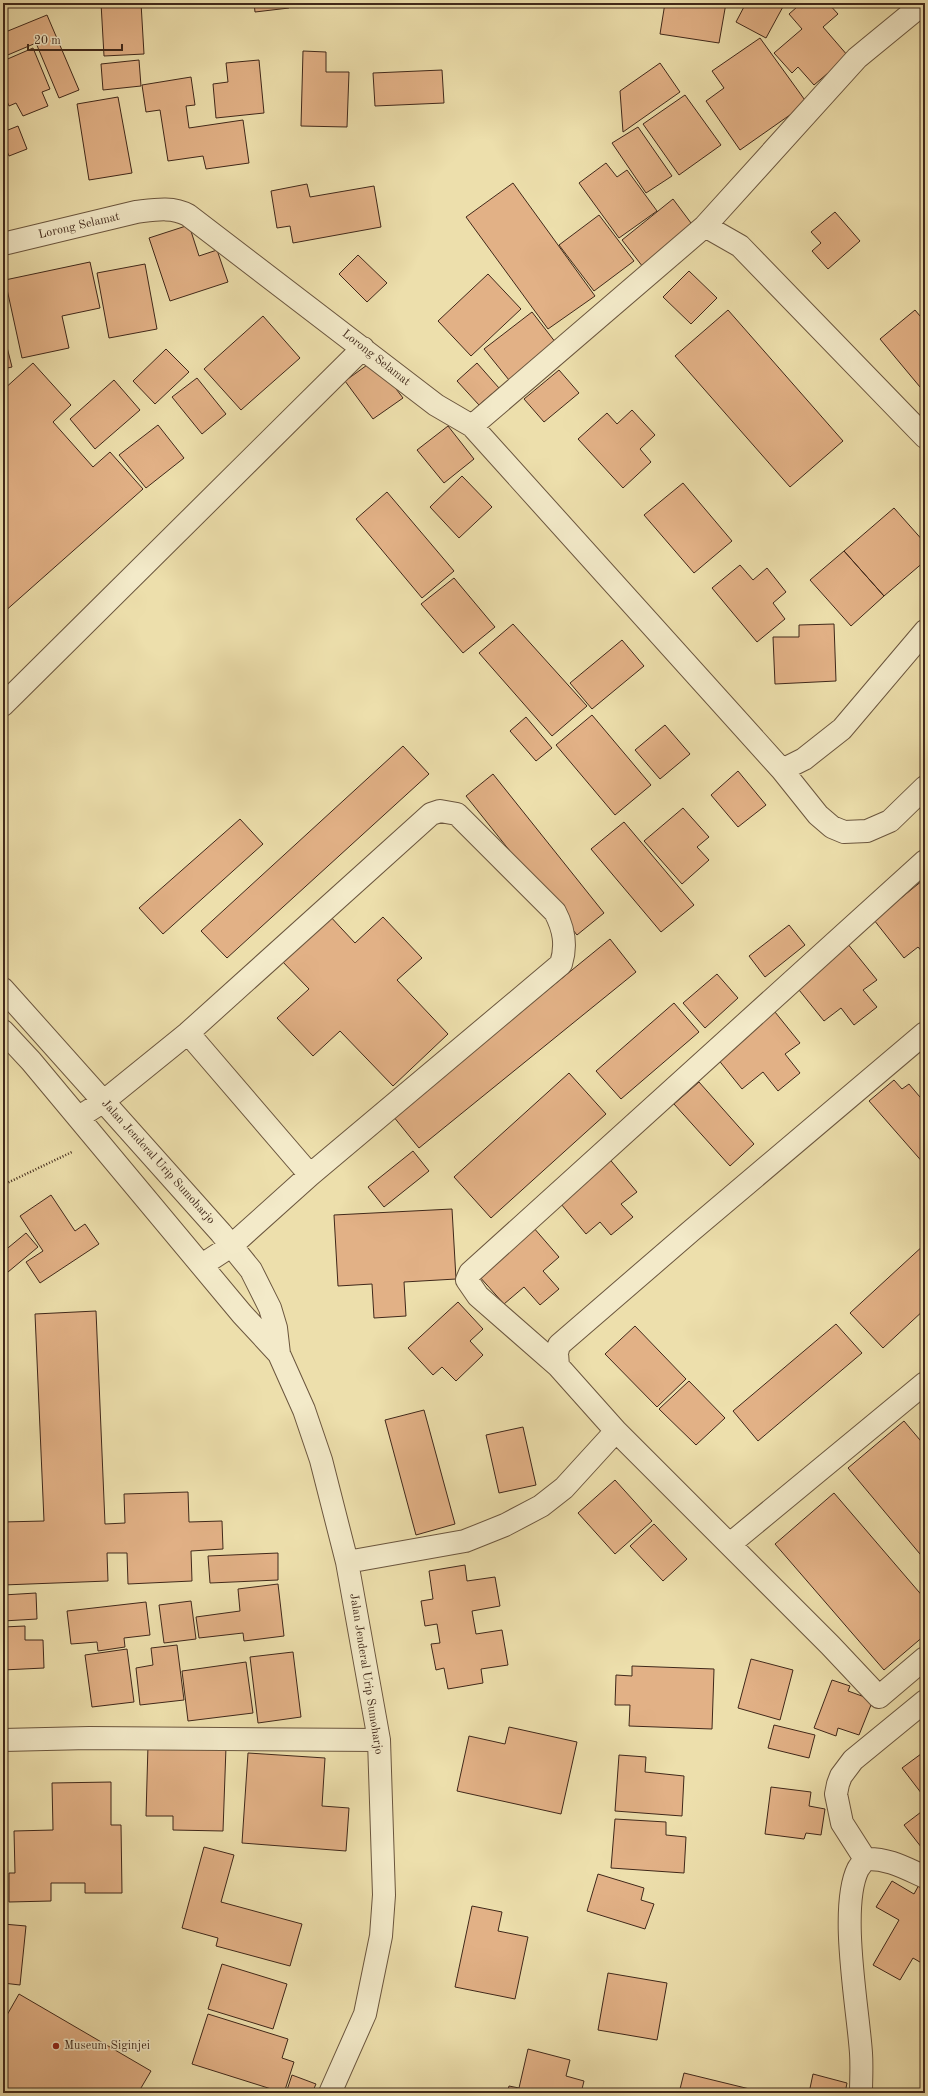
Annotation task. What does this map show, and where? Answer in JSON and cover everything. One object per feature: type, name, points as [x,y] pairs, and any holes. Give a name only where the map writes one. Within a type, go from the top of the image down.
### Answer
[{"type":"street","points":[[472,426],[705,226],[856,58],[924,3]]},
{"type":"street","name":"Lorong Selamat","points":[[3,244],[136,212],[153,210],[180,211],[363,348],[436,405],[472,426],[782,770],[818,815],[832,827],[844,832],[867,831],[890,822],[925,787]]},
{"type":"street","points":[[705,226],[740,246],[925,438]]},
{"type":"street","points":[[3,705],[363,348]]},
{"type":"street","points":[[782,770],[804,759],[842,729],[925,630]]},
{"type":"street","points":[[78,1117],[104,1101],[188,1033],[431,814],[440,811],[457,814],[555,912],[561,924],[564,936],[565,952],[561,964],[310,1175],[231,1246],[202,1265]]},
{"type":"street","points":[[925,861],[470,1273],[467,1280],[478,1296],[558,1366],[616,1431],[830,1645],[879,1697],[925,1658]]},
{"type":"street","name":"Jalan Jenderal Urip Sumoharjo","points":[[3,989],[104,1101],[251,1270],[270,1308],[276,1328],[279,1354]]},
{"type":"street","name":"Jalan Jenderal Urip Sumoharjo","points":[[3,1031],[31,1061],[202,1265],[279,1354],[304,1410],[321,1460],[347,1562],[379,1740],[384,1895],[381,1936],[365,2014],[330,2093]]},
{"type":"street","points":[[188,1033],[310,1175]]},
{"type":"street","points":[[558,1366],[557,1353],[559,1345],[925,1033]]},
{"type":"street","points":[[730,1544],[922,1392]]},
{"type":"street","points":[[347,1562],[465,1541],[506,1525],[541,1506],[564,1488],[616,1431]]},
{"type":"street","points":[[865,1859],[842,1823],[836,1794],[841,1776],[854,1760],[925,1701]]},
{"type":"street","points":[[3,1740],[89,1738],[379,1740]]},
{"type":"street","points":[[865,1859],[880,1858],[925,1877]]},
{"type":"street","points":[[862,2093],[861,2055],[850,1916],[852,1891],[858,1869],[865,1859]]},
{"type":"path","points":[[3,1185],[97,1140]]},
{"type":"building","points":[[101,3],[141,3],[144,54],[104,56]]},
{"type":"building","points":[[254,3],[288,3],[289,8],[255,12]]},
{"type":"building","points":[[665,3],[726,3],[719,43],[660,34]]},
{"type":"building","points":[[746,3],[785,3],[766,38],[736,22]]},
{"type":"building","points":[[794,3],[828,3],[838,14],[823,27],[848,56],[814,85],[798,67],[792,73],[774,53],[802,29],[789,14],[797,7]]},
{"type":"building","points":[[47,15],[79,90],[59,98],[36,43],[3,57],[3,33]]},
{"type":"building","points":[[760,38],[807,103],[740,150],[706,101],[724,88],[712,71]]},
{"type":"building","points":[[33,48],[50,89],[42,92],[48,106],[23,116],[16,103],[9,106],[3,91],[3,61]]},
{"type":"building","points":[[303,51],[326,52],[326,72],[349,72],[347,127],[301,126]]},
{"type":"building","points":[[139,60],[141,86],[103,90],[101,64]]},
{"type":"building","points":[[259,60],[264,113],[216,118],[213,84],[228,82],[226,63]]},
{"type":"building","points":[[660,63],[680,92],[623,132],[620,91]]},
{"type":"building","points":[[442,70],[444,103],[375,106],[373,73]]},
{"type":"building","points":[[191,77],[195,105],[186,106],[189,128],[243,120],[249,163],[206,169],[203,156],[168,161],[160,110],[146,112],[142,85]]},
{"type":"building","points":[[685,95],[721,145],[679,175],[643,124]]},
{"type":"building","points":[[118,97],[132,173],[89,180],[77,104]]},
{"type":"building","points":[[18,126],[27,149],[9,156],[3,141],[3,132]]},
{"type":"building","points":[[638,127],[672,176],[646,193],[612,143]]},
{"type":"building","points":[[3,161],[7,171],[3,172]]},
{"type":"building","points":[[606,163],[617,177],[627,170],[657,211],[619,238],[579,183]]},
{"type":"building","points":[[513,183],[595,296],[548,329],[466,217]]},
{"type":"building","points":[[307,184],[310,197],[374,186],[381,227],[293,243],[290,226],[277,228],[271,191]]},
{"type":"building","points":[[673,199],[694,227],[643,267],[622,240]]},
{"type":"building","points":[[835,212],[860,241],[828,269],[812,251],[821,243],[811,232]]},
{"type":"building","points":[[599,215],[634,261],[594,291],[559,245]]},
{"type":"building","points":[[189,225],[199,256],[217,250],[228,282],[170,301],[149,238]]},
{"type":"building","points":[[358,255],[387,283],[367,302],[339,274]]},
{"type":"building","points":[[90,262],[100,308],[62,316],[69,348],[22,358],[5,280]]},
{"type":"building","points":[[145,264],[157,329],[109,338],[97,273]]},
{"type":"building","points":[[689,271],[717,298],[691,324],[663,297]]},
{"type":"building","points":[[488,274],[521,309],[471,356],[438,321]]},
{"type":"building","points":[[728,310],[843,441],[790,487],[675,356]]},
{"type":"building","points":[[915,310],[925,322],[925,393],[880,339]]},
{"type":"building","points":[[532,312],[556,343],[509,380],[484,349]]},
{"type":"building","points":[[263,316],[300,358],[241,410],[204,369]]},
{"type":"building","points":[[3,331],[12,367],[3,369]]},
{"type":"building","points":[[166,349],[189,372],[155,404],[133,381]]},
{"type":"building","points":[[374,360],[403,398],[373,419],[345,381]]},
{"type":"building","points":[[33,363],[71,405],[53,422],[93,467],[110,452],[143,489],[3,613],[3,390]]},
{"type":"building","points":[[477,363],[499,388],[479,405],[457,381]]},
{"type":"building","points":[[559,370],[579,393],[544,422],[524,399]]},
{"type":"building","points":[[197,378],[226,414],[202,434],[172,397]]},
{"type":"building","points":[[114,380],[140,410],[95,449],[70,419]]},
{"type":"building","points":[[632,410],[655,435],[640,449],[651,462],[623,488],[578,439],[607,413],[617,424]]},
{"type":"building","points":[[158,425],[184,458],[146,488],[119,455]]},
{"type":"building","points":[[448,426],[474,459],[444,483],[417,450]]},
{"type":"building","points":[[462,476],[492,507],[459,538],[430,507]]},
{"type":"building","points":[[683,483],[732,541],[694,573],[644,515]]},
{"type":"building","points":[[387,492],[454,571],[422,598],[356,519]]},
{"type":"building","points":[[894,508],[925,543],[925,561],[884,596],[844,551]]},
{"type":"building","points":[[844,551],[884,596],[851,626],[810,580]]},
{"type":"building","points":[[740,565],[753,580],[767,568],[786,592],[773,603],[785,619],[757,642],[712,588]]},
{"type":"building","points":[[454,578],[495,627],[463,653],[421,604]]},
{"type":"building","points":[[513,624],[587,706],[552,736],[479,653]]},
{"type":"building","points":[[834,624],[836,681],[775,684],[773,637],[799,637],[799,625]]},
{"type":"building","points":[[622,640],[644,666],[592,709],[570,683]]},
{"type":"building","points":[[592,715],[651,785],[615,815],[556,745]]},
{"type":"building","points":[[526,717],[552,748],[536,761],[510,731]]},
{"type":"building","points":[[665,725],[690,754],[660,779],[635,750]]},
{"type":"building","points":[[403,746],[429,774],[227,958],[201,931]]},
{"type":"building","points":[[738,771],[766,805],[738,827],[711,795]]},
{"type":"building","points":[[493,774],[604,913],[577,935],[466,796]]},
{"type":"building","points":[[683,808],[709,837],[697,847],[709,860],[682,884],[644,841]]},
{"type":"building","points":[[240,819],[263,844],[163,934],[139,908]]},
{"type":"building","points":[[624,822],[694,905],[661,932],[591,849]]},
{"type":"building","points":[[923,880],[925,883],[925,955],[918,947],[904,958],[874,920]]},
{"type":"building","points":[[328,914],[355,943],[383,917],[422,958],[397,980],[448,1034],[393,1086],[340,1031],[313,1056],[277,1018],[309,989],[280,959]]},
{"type":"building","points":[[789,925],[805,945],[765,977],[749,956]]},
{"type":"building","points":[[610,939],[636,972],[419,1148],[393,1116]]},
{"type":"building","points":[[847,943],[877,980],[863,990],[877,1007],[854,1025],[841,1008],[824,1021],[795,985]]},
{"type":"building","points":[[717,974],[738,998],[705,1028],[683,1003]]},
{"type":"building","points":[[674,1003],[699,1032],[621,1099],[596,1071]]},
{"type":"building","points":[[775,1012],[800,1043],[785,1054],[800,1073],[778,1091],[763,1072],[742,1089],[717,1058]]},
{"type":"building","points":[[569,1073],[606,1114],[491,1218],[454,1177]]},
{"type":"building","points":[[894,1080],[902,1089],[909,1084],[925,1103],[925,1165],[869,1101]]},
{"type":"building","points":[[699,1082],[754,1144],[730,1166],[674,1104]]},
{"type":"building","points":[[413,1151],[429,1171],[384,1207],[368,1187]]},
{"type":"building","points":[[607,1156],[637,1192],[621,1204],[633,1217],[611,1235],[600,1222],[586,1234],[556,1198]]},
{"type":"building","points":[[51,1195],[75,1231],[85,1224],[99,1244],[40,1283],[26,1262],[43,1251],[20,1216]]},
{"type":"building","points":[[452,1209],[456,1279],[404,1282],[406,1316],[374,1318],[372,1284],[338,1286],[334,1215]]},
{"type":"building","points":[[533,1227],[559,1257],[543,1271],[559,1289],[540,1305],[524,1287],[504,1304],[478,1275]]},
{"type":"building","points":[[26,1233],[38,1247],[8,1272],[3,1266],[3,1252]]},
{"type":"building","points":[[925,1244],[925,1309],[883,1348],[850,1313]]},
{"type":"building","points":[[458,1302],[483,1329],[470,1341],[483,1355],[456,1381],[442,1367],[433,1375],[408,1348]]},
{"type":"building","points":[[96,1311],[105,1524],[125,1523],[124,1494],[188,1492],[189,1522],[222,1521],[223,1549],[191,1551],[192,1581],[128,1584],[127,1553],[107,1553],[108,1581],[3,1585],[3,1522],[44,1521],[35,1314]]},
{"type":"building","points":[[836,1324],[862,1353],[758,1441],[733,1411]]},
{"type":"building","points":[[635,1326],[686,1379],[657,1407],[605,1354]]},
{"type":"building","points":[[689,1381],[725,1418],[696,1445],[659,1409]]},
{"type":"building","points":[[424,1410],[455,1524],[416,1535],[385,1420]]},
{"type":"building","points":[[904,1421],[925,1446],[925,1560],[848,1468]]},
{"type":"building","points":[[523,1427],[536,1485],[499,1493],[486,1435]]},
{"type":"building","points":[[615,1480],[652,1521],[615,1554],[578,1513]]},
{"type":"building","points":[[834,1493],[925,1599],[925,1635],[884,1670],[775,1544]]},
{"type":"building","points":[[654,1524],[687,1559],[663,1581],[630,1546]]},
{"type":"building","points":[[278,1553],[278,1580],[210,1583],[208,1556]]},
{"type":"building","points":[[465,1565],[467,1581],[495,1577],[500,1606],[472,1611],[476,1634],[502,1630],[508,1665],[481,1669],[483,1683],[448,1689],[444,1668],[436,1670],[431,1644],[440,1643],[437,1624],[425,1626],[421,1601],[433,1599],[429,1571]]},
{"type":"building","points":[[278,1584],[284,1636],[244,1641],[243,1633],[199,1638],[196,1617],[240,1611],[238,1589]]},
{"type":"building","points":[[36,1593],[37,1619],[3,1621],[3,1595]]},
{"type":"building","points":[[191,1601],[196,1639],[164,1643],[159,1605]]},
{"type":"building","points":[[146,1602],[150,1635],[124,1638],[125,1647],[98,1651],[97,1642],[71,1644],[67,1611]]},
{"type":"building","points":[[25,1626],[25,1640],[43,1640],[44,1668],[3,1670],[3,1627]]},
{"type":"building","points":[[177,1645],[184,1700],[140,1705],[136,1668],[153,1665],[151,1648]]},
{"type":"building","points":[[127,1649],[134,1702],[92,1707],[85,1655]]},
{"type":"building","points":[[293,1652],[301,1717],[258,1723],[250,1657]]},
{"type":"building","points":[[751,1659],[793,1670],[780,1720],[738,1708]]},
{"type":"building","points":[[246,1662],[253,1713],[188,1721],[182,1671]]},
{"type":"building","points":[[632,1666],[714,1669],[712,1729],[629,1726],[630,1705],[615,1705],[616,1675],[632,1676]]},
{"type":"building","points":[[832,1680],[850,1686],[848,1691],[873,1700],[859,1735],[838,1728],[836,1736],[814,1728]]},
{"type":"building","points":[[774,1725],[815,1735],[809,1758],[768,1748]]},
{"type":"building","points":[[509,1727],[577,1742],[561,1814],[457,1791],[469,1736],[505,1744]]},
{"type":"building","points":[[148,1745],[226,1747],[223,1831],[173,1830],[173,1816],[146,1816]]},
{"type":"building","points":[[925,1751],[925,1798],[902,1768]]},
{"type":"building","points":[[248,1753],[325,1758],[322,1806],[349,1808],[346,1851],[242,1843]]},
{"type":"building","points":[[619,1755],[646,1757],[645,1772],[684,1776],[682,1816],[615,1811]]},
{"type":"building","points":[[111,1782],[111,1825],[121,1825],[122,1893],[85,1893],[85,1883],[51,1883],[51,1901],[9,1902],[9,1873],[15,1873],[14,1831],[53,1830],[52,1783]]},
{"type":"building","points":[[771,1787],[811,1792],[809,1806],[825,1809],[821,1835],[806,1833],[804,1839],[765,1834]]},
{"type":"building","points":[[925,1809],[925,1852],[904,1825]]},
{"type":"building","points":[[615,1819],[666,1822],[666,1835],[686,1837],[684,1873],[611,1868]]},
{"type":"building","points":[[204,1847],[234,1855],[221,1902],[302,1924],[290,1966],[216,1946],[218,1938],[182,1928]]},
{"type":"building","points":[[598,1874],[644,1888],[641,1900],[654,1904],[645,1929],[587,1911]]},
{"type":"building","points":[[892,1881],[914,1894],[920,1883],[925,1886],[925,1965],[913,1958],[900,1980],[873,1965],[899,1920],[876,1907]]},
{"type":"building","points":[[472,1906],[502,1912],[498,1931],[528,1937],[515,1999],[455,1987]]},
{"type":"building","points":[[3,1924],[26,1926],[20,1985],[3,1983]]},
{"type":"building","points":[[222,1964],[287,1984],[273,2029],[208,2009]]},
{"type":"building","points":[[608,1973],[667,1983],[657,2040],[598,2030]]},
{"type":"building","name":"Museum Siginjei","points":[[19,1994],[151,2071],[138,2093],[3,2093],[3,2022]]},
{"type":"building","points":[[208,2014],[288,2039],[282,2058],[294,2062],[284,2093],[192,2064]]},
{"type":"building","points":[[528,2049],[570,2060],[566,2076],[584,2081],[581,2093],[507,2093],[509,2086],[519,2088]]},
{"type":"building","points":[[684,2073],[762,2092],[762,2093],[679,2093]]},
{"type":"building","points":[[813,2074],[847,2083],[845,2093],[809,2093]]},
{"type":"building","points":[[292,2075],[316,2084],[312,2093],[286,2093]]},
{"type":"place","name":"Museum Siginjei","points":[[56,2046]]}]
